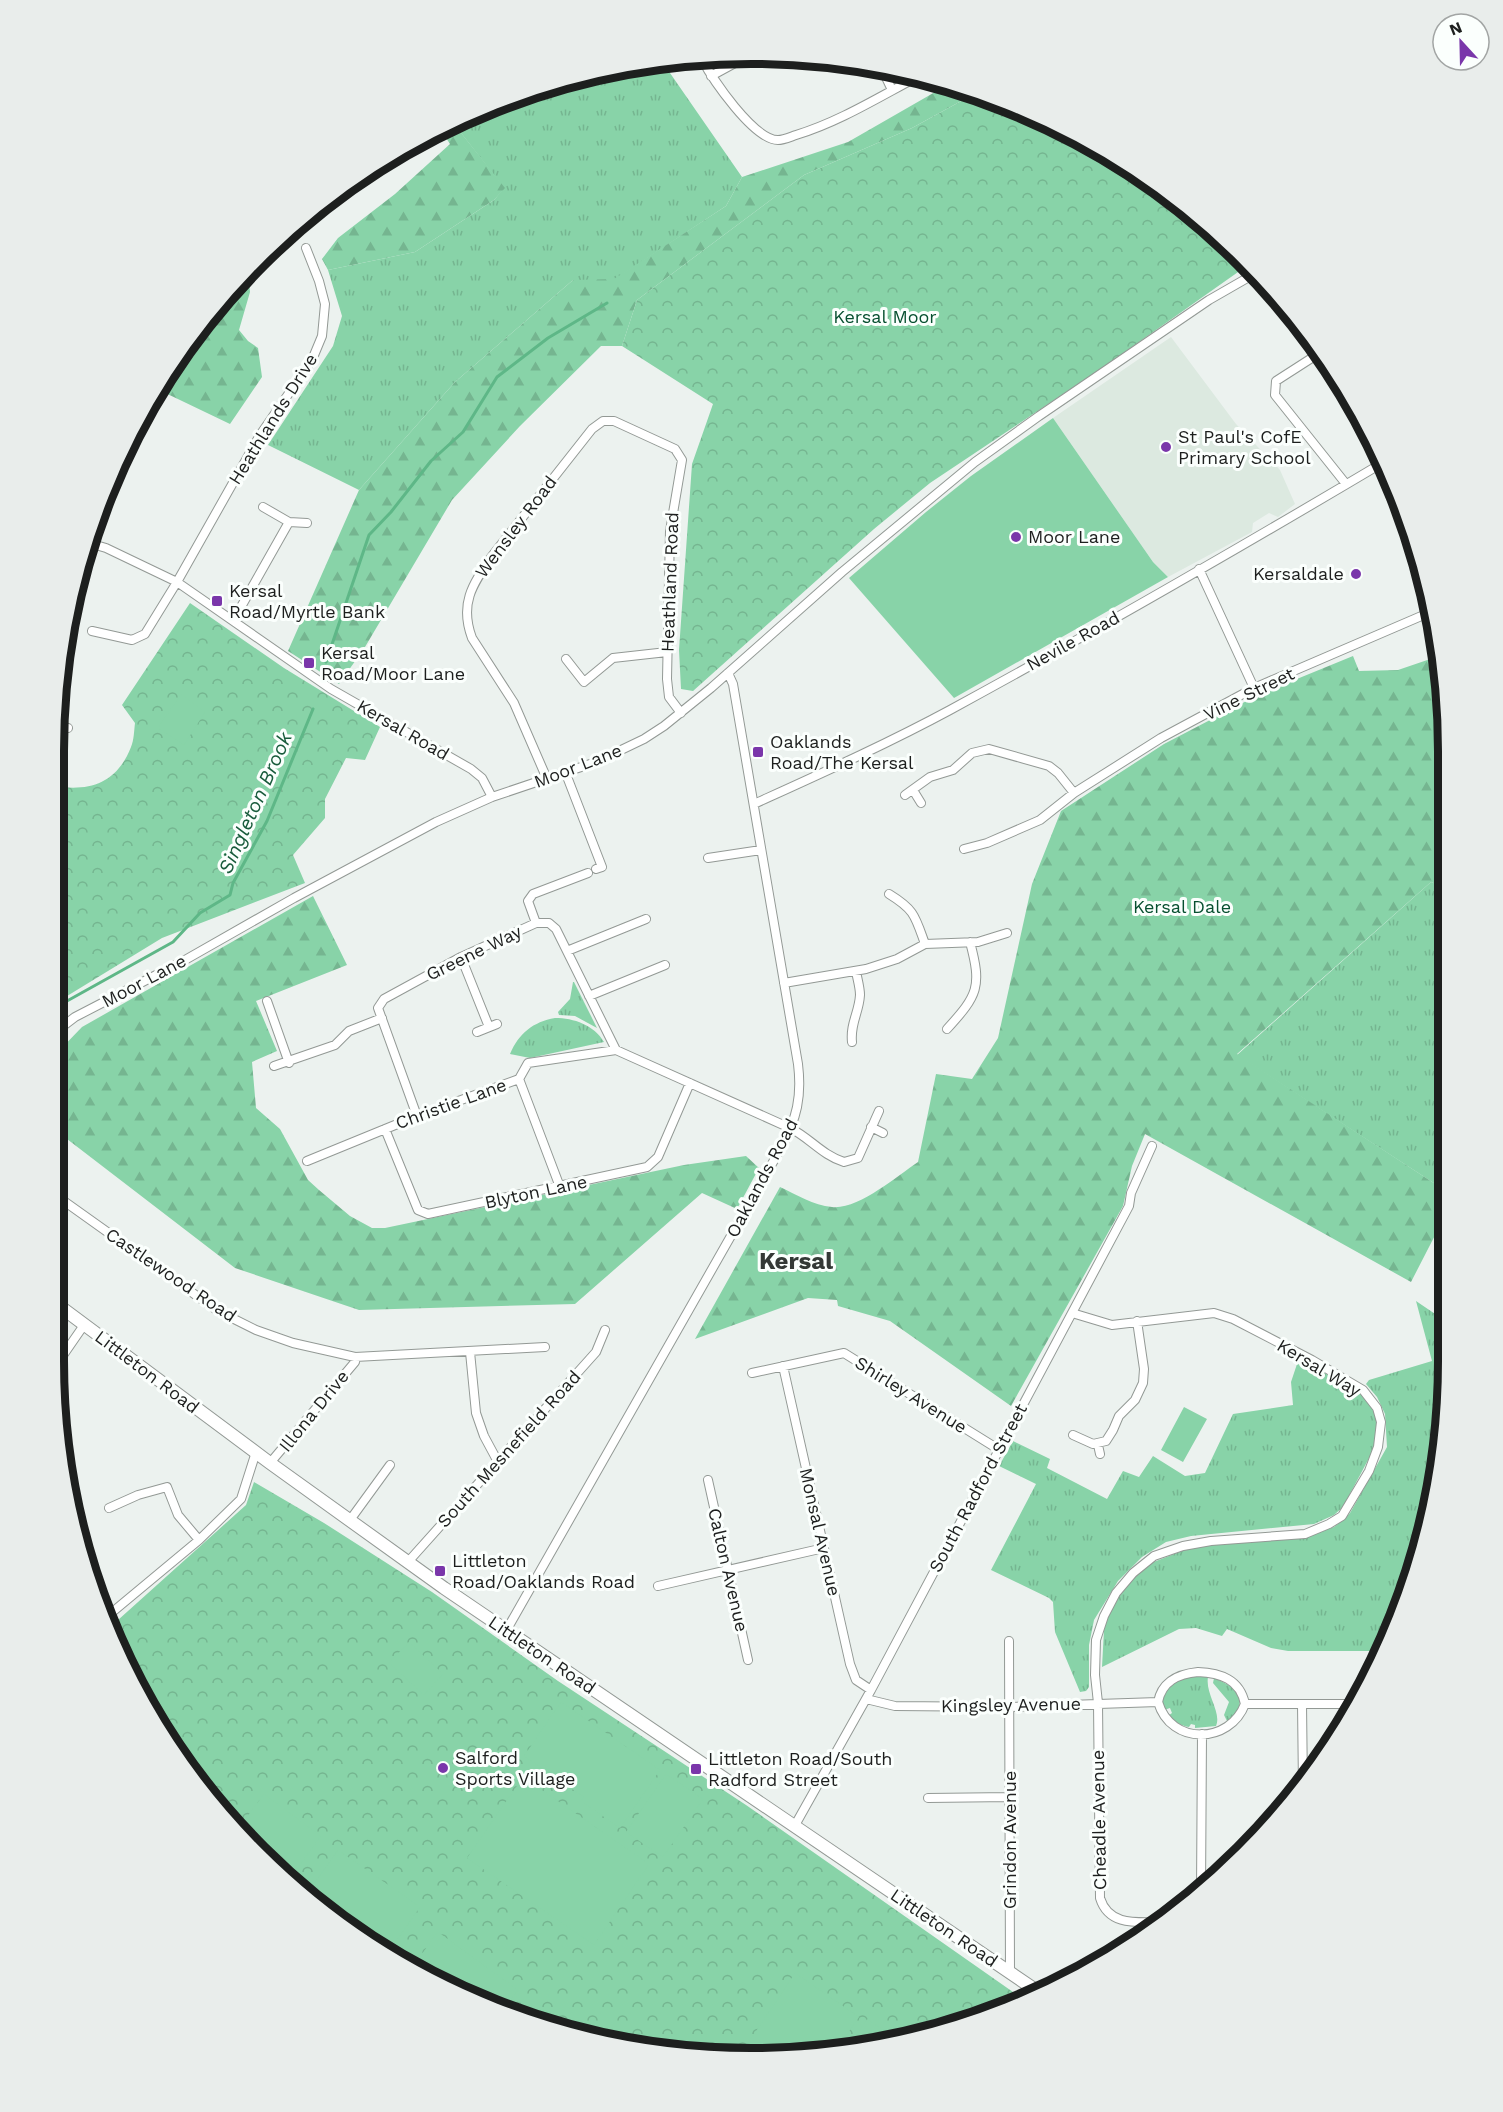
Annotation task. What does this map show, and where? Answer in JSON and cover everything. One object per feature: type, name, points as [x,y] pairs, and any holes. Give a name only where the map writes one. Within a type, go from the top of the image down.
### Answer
[{"type":"street","points":[[711,76],[731,65]]},
{"type":"street","points":[[706,66],[734,107],[765,137],[778,140],[818,128],[906,83]]},
{"type":"street","points":[[886,78],[892,90]]},
{"type":"street","name":"Heathlands Drive","points":[[92,631],[132,640],[145,634],[260,435],[312,360],[318,349],[325,320],[325,304],[306,248]]},
{"type":"street","name":"Moor Lane","points":[[64,1025],[75,1017],[185,960],[294,898],[436,822],[492,797],[566,774],[644,739],[681,713],[728,674],[886,535],[975,462],[1209,300],[1248,278]]},
{"type":"street","points":[[1314,357],[1276,381],[1275,395],[1346,484]]},
{"type":"street","name":"Wensley Road","points":[[547,779],[514,703],[472,638],[466,617],[468,597],[477,578],[492,556],[597,424],[603,421],[614,421],[675,449]]},
{"type":"street","name":"Heathland Road","points":[[675,449],[682,460],[670,531],[667,652],[669,697],[681,713]]},
{"type":"street","name":"Nevile Road","points":[[754,804],[951,710],[1376,467]]},
{"type":"street","points":[[263,507],[289,522],[307,522]]},
{"type":"street","points":[[233,621],[289,522]]},
{"type":"street","name":"Kersal Road","points":[[97,545],[177,582],[332,689],[471,769],[482,778],[492,797]]},
{"type":"street","points":[[1199,570],[1254,688]]},
{"type":"street","name":"Vine Street","points":[[964,849],[977,852],[1040,820],[1074,793],[1161,738],[1254,688],[1424,615]]},
{"type":"street","points":[[566,659],[584,682],[613,658],[667,652]]},
{"type":"street","name":"Oaklands Road","points":[[506,1631],[781,1148],[796,1114],[800,1097],[800,1081],[754,804],[733,684],[728,674]]},
{"type":"street","points":[[921,803],[909,793],[930,777],[953,770],[972,753],[989,749],[1049,766],[1058,773],[1074,793]]},
{"type":"street","points":[[536,923],[528,902],[533,894],[595,870],[566,774]]},
{"type":"street","points":[[708,858],[761,850]]},
{"type":"street","points":[[889,894],[908,905],[925,944]]},
{"type":"street","points":[[567,951],[646,919]]},
{"type":"street","name":"Greene Way","points":[[382,1018],[378,1008],[384,999],[460,957],[536,923],[544,922],[553,926],[616,1050]]},
{"type":"street","points":[[784,983],[856,971],[897,959],[925,944],[978,942],[1007,933]]},
{"type":"street","points":[[947,1029],[968,1005],[976,987],[976,967],[970,942]]},
{"type":"street","points":[[460,957],[493,1026],[477,1032]]},
{"type":"street","points":[[590,996],[665,965]]},
{"type":"street","points":[[852,1042],[850,1029],[856,1016],[860,994],[856,971]]},
{"type":"street","points":[[267,1001],[289,1063]]},
{"type":"street","points":[[274,1066],[289,1063],[335,1045],[349,1031],[382,1018],[417,1116]]},
{"type":"street","points":[[616,1050],[790,1128],[804,1136],[821,1151],[844,1162],[858,1158],[879,1111]]},
{"type":"street","name":"Christie Lane","points":[[307,1161],[417,1116],[519,1079],[528,1063],[616,1050]]},
{"type":"street","points":[[519,1079],[560,1187]]},
{"type":"street","name":"Blyton Lane","points":[[385,1129],[418,1210],[428,1215],[647,1167],[658,1157],[690,1083]]},
{"type":"street","points":[[871,1127],[882,1133]]},
{"type":"street","name":"South Radford Street","points":[[794,1827],[871,1690],[1130,1206],[1131,1192],[1152,1146]]},
{"type":"street","name":"Castlewood Road","points":[[64,1201],[218,1311],[256,1330],[292,1343],[355,1357],[545,1347]]},
{"type":"street","name":"Littleton Road","points":[[64,1310],[407,1563],[1031,1987]]},
{"type":"street","name":"Kersal Way","points":[[1072,1313],[1112,1324],[1214,1313],[1233,1319],[1312,1360],[1363,1390],[1377,1408],[1382,1422],[1378,1447],[1369,1471],[1342,1515],[1329,1524],[1305,1534],[1211,1541],[1183,1546],[1154,1556],[1133,1573],[1116,1593],[1104,1616],[1096,1640],[1095,1675],[1098,1703]]},
{"type":"street","points":[[1073,1435],[1088,1443],[1098,1445],[1106,1441],[1119,1416],[1135,1400],[1142,1389],[1144,1369],[1137,1321]]},
{"type":"street","points":[[64,1354],[84,1325]]},
{"type":"street","name":"South Mesnefield Road","points":[[407,1563],[596,1352],[605,1330]]},
{"type":"street","points":[[470,1352],[476,1413],[484,1436],[498,1462]]},
{"type":"street","name":"Shirley Avenue","points":[[752,1373],[844,1353],[998,1449]]},
{"type":"street","name":"Illona Drive","points":[[270,1463],[355,1362],[355,1357]]},
{"type":"street","name":"Monsal Avenue","points":[[783,1366],[850,1664],[856,1680],[871,1690]]},
{"type":"street","points":[[1098,1445],[1100,1454]]},
{"type":"street","points":[[113,1612],[199,1540],[241,1499],[256,1452]]},
{"type":"street","points":[[350,1520],[390,1465]]},
{"type":"street","name":"Calton Avenue","points":[[708,1480],[748,1660]]},
{"type":"street","points":[[109,1508],[138,1495],[167,1487],[178,1515],[199,1540]]},
{"type":"street","points":[[658,1586],[824,1548]]},
{"type":"street","name":"Grindon Avenue","points":[[1009,1641],[1010,1973]]},
{"type":"street","points":[[1198,1672],[1223,1675],[1235,1682],[1242,1692],[1245,1704],[1239,1717],[1229,1727],[1202,1734],[1185,1732],[1172,1725],[1163,1715],[1158,1702],[1161,1690],[1169,1681],[1188,1673],[1198,1672]]},
{"type":"street","name":"Kingsley Avenue","points":[[866,1699],[895,1706],[1010,1707],[1158,1702]]},
{"type":"street","name":"Cheadle Avenue","points":[[1098,1703],[1100,1898],[1108,1912],[1122,1922],[1147,1922]]},
{"type":"street","points":[[1245,1704],[1346,1704]]},
{"type":"street","points":[[1302,1704],[1303,1771]]},
{"type":"street","points":[[1201,1879],[1202,1734]]},
{"type":"street","points":[[928,1798],[1010,1797]]},
{"type":"shaded area","name":"St Paul's CofE Primary School","points":[[1171,337],[1236,424],[1280,470],[1295,504],[1278,517],[1269,513],[1253,523],[1252,532],[1168,577],[1153,562],[1053,418]]},
{"type":"green space","points":[[668,70],[742,177],[726,206],[614,280],[573,280],[455,382],[359,490],[268,445],[333,346],[342,316],[328,270],[415,252],[494,200],[504,188],[459,130],[531,101],[574,88]]},
{"type":"green space","points":[[938,91],[965,99],[912,128],[804,175],[637,300],[622,346],[601,346],[520,426],[452,500],[365,647],[339,684],[288,651],[359,490],[455,382],[573,280],[614,279],[726,206],[742,177],[848,142]]},
{"type":"green space","name":"Kersal Moor","points":[[965,99],[1014,117],[1055,135],[1133,180],[1170,206],[1241,270],[1105,366],[930,483],[874,529],[693,691],[681,689],[679,650],[692,464],[713,404],[622,346],[637,300],[804,175],[912,128]]},
{"type":"green space","points":[[459,130],[505,188],[494,200],[415,252],[328,270],[322,259],[338,238],[395,194],[450,144],[445,137]]},
{"type":"green space","points":[[249,284],[250,292],[239,330],[258,348],[262,377],[230,424],[166,393],[206,333]]},
{"type":"green space","name":"Moor Lane","points":[[1053,418],[1153,562],[1168,577],[954,698],[849,578],[971,476]]},
{"type":"green space","points":[[190,603],[284,668],[380,727],[365,760],[346,758],[325,799],[325,818],[293,855],[305,883],[162,938],[64,998],[64,788],[90,786],[110,777],[118,769],[131,747],[135,723],[122,705]]},
{"type":"green space","name":"Kersal Dale","points":[[1353,656],[1359,671],[1398,670],[1432,658],[1437,707],[1438,885],[1431,882],[1237,1054],[1438,1186],[1438,1230],[1411,1282],[1145,1134],[1132,1166],[1123,1206],[1011,1406],[890,1321],[838,1306],[837,1300],[808,1298],[695,1339],[780,1187],[818,1204],[842,1207],[877,1191],[918,1162],[936,1074],[972,1079],[998,1038],[1032,884],[1061,811],[1164,744],[1258,695]]},
{"type":"green space","points":[[181,694],[205,712],[184,745],[158,728]]},
{"type":"green space","points":[[1431,882],[1438,885],[1438,1186],[1237,1055]]},
{"type":"green space","points":[[313,896],[347,965],[256,1001],[277,1051],[252,1062],[256,1108],[280,1129],[308,1180],[350,1216],[372,1228],[385,1228],[684,1165],[746,1156],[759,1168],[737,1209],[702,1193],[575,1304],[359,1310],[235,1268],[64,1137],[64,1046],[82,1027]]},
{"type":"green space","points":[[573,982],[597,1028],[575,1016],[559,1015],[558,1012],[570,999]]},
{"type":"green space","points":[[555,1018],[569,1019],[583,1024],[595,1031],[604,1042],[530,1058],[510,1054],[522,1034],[540,1022]]},
{"type":"green space","points":[[1416,1301],[1438,1316],[1437,1405],[1433,1450],[1415,1538],[1402,1581],[1374,1651],[1288,1651],[1271,1648],[1227,1629],[1222,1636],[1196,1628],[1179,1629],[1102,1667],[1104,1630],[1108,1615],[1122,1590],[1134,1576],[1151,1563],[1195,1546],[1306,1536],[1334,1527],[1343,1520],[1350,1513],[1387,1447],[1385,1414],[1377,1397],[1366,1384],[1369,1380],[1432,1361]]},
{"type":"green space","points":[[1299,1358],[1364,1396],[1376,1416],[1376,1445],[1343,1507],[1334,1515],[1314,1524],[1191,1536],[1166,1542],[1142,1557],[1118,1581],[1094,1620],[1089,1645],[1089,1687],[1086,1691],[1080,1692],[1055,1632],[1053,1602],[991,1570],[1036,1484],[999,1466],[1013,1441],[1050,1459],[1047,1468],[1107,1499],[1123,1471],[1139,1477],[1153,1456],[1185,1476],[1205,1473],[1233,1414],[1293,1405],[1291,1382]]},
{"type":"green space","points":[[1184,1407],[1207,1419],[1183,1462],[1161,1450]]},
{"type":"green space","points":[[254,1482],[324,1523],[432,1592],[558,1681],[746,1805],[1016,1994],[929,2024],[841,2042],[752,2048],[662,2042],[574,2024],[531,2011],[448,1977],[370,1932],[333,1906],[299,1877],[266,1846],[206,1779],[157,1704],[135,1664],[116,1621],[246,1505]]},
{"type":"green space","points":[[409,1642],[443,1674],[424,1695],[389,1663]]},
{"type":"green space","points":[[1199,1676],[1208,1677],[1209,1690],[1217,1715],[1216,1726],[1195,1728],[1195,1725],[1191,1724],[1189,1727],[1168,1716],[1172,1713],[1170,1708],[1164,1710],[1164,1695],[1171,1685]]},
{"type":"green space","points":[[1214,1678],[1229,1685],[1240,1700],[1236,1713],[1230,1721],[1227,1721],[1224,1715],[1229,1702],[1213,1683]]},
{"type":"green space","points":[[561,1702],[660,1770],[620,1828],[581,1801],[584,1797],[524,1756]]},
{"type":"green space","points":[[666,1774],[703,1799],[663,1857],[626,1832]]},
{"type":"green space","points":[[523,1777],[649,1864],[594,1945],[467,1858]]},
{"type":"green space","points":[[264,1794],[321,1836],[294,1873],[243,1822]]},
{"type":"green space","points":[[338,1850],[420,1907],[393,1946],[333,1906],[311,1888]]},
{"type":"green space","points":[[438,1932],[518,1990],[509,2003],[448,1977],[417,1960]]},
{"type":"green space","points":[[795,1973],[859,2017],[842,2042],[745,2048]]},
{"type":"green space","points":[[867,2019],[888,2033],[886,2034],[853,2040]]},
{"type":"waterway","name":"Singleton Brook","points":[[326,662],[369,535],[391,512],[431,461],[463,432],[497,377],[548,338],[607,303]]},
{"type":"waterway","name":"Singleton Brook","points":[[67,1001],[173,942],[200,913],[230,895],[233,883],[267,821],[313,709]]},
{"type":"place","name":"St Paul's CofE Primary School","points":[[1166,447]]},
{"type":"place","name":"Moor Lane","points":[[1016,537]]},
{"type":"place","name":"Kersaldale","points":[[1356,574]]},
{"type":"place","name":"Kersal Road/Myrtle Bank","points":[[217,601]]},
{"type":"place","name":"Kersal Road/Moor Lane","points":[[309,663]]},
{"type":"place","name":"Oaklands Road/The Kersal","points":[[758,752]]},
{"type":"place","name":"Littleton Road/Oaklands Road","points":[[440,1571]]},
{"type":"place","name":"Salford Sports Village","points":[[443,1768]]},
{"type":"place","name":"Littleton Road/South Radford Street","points":[[696,1769]]},
{"type":"district","name":"Kersal","points":[[796,1261]]}]
